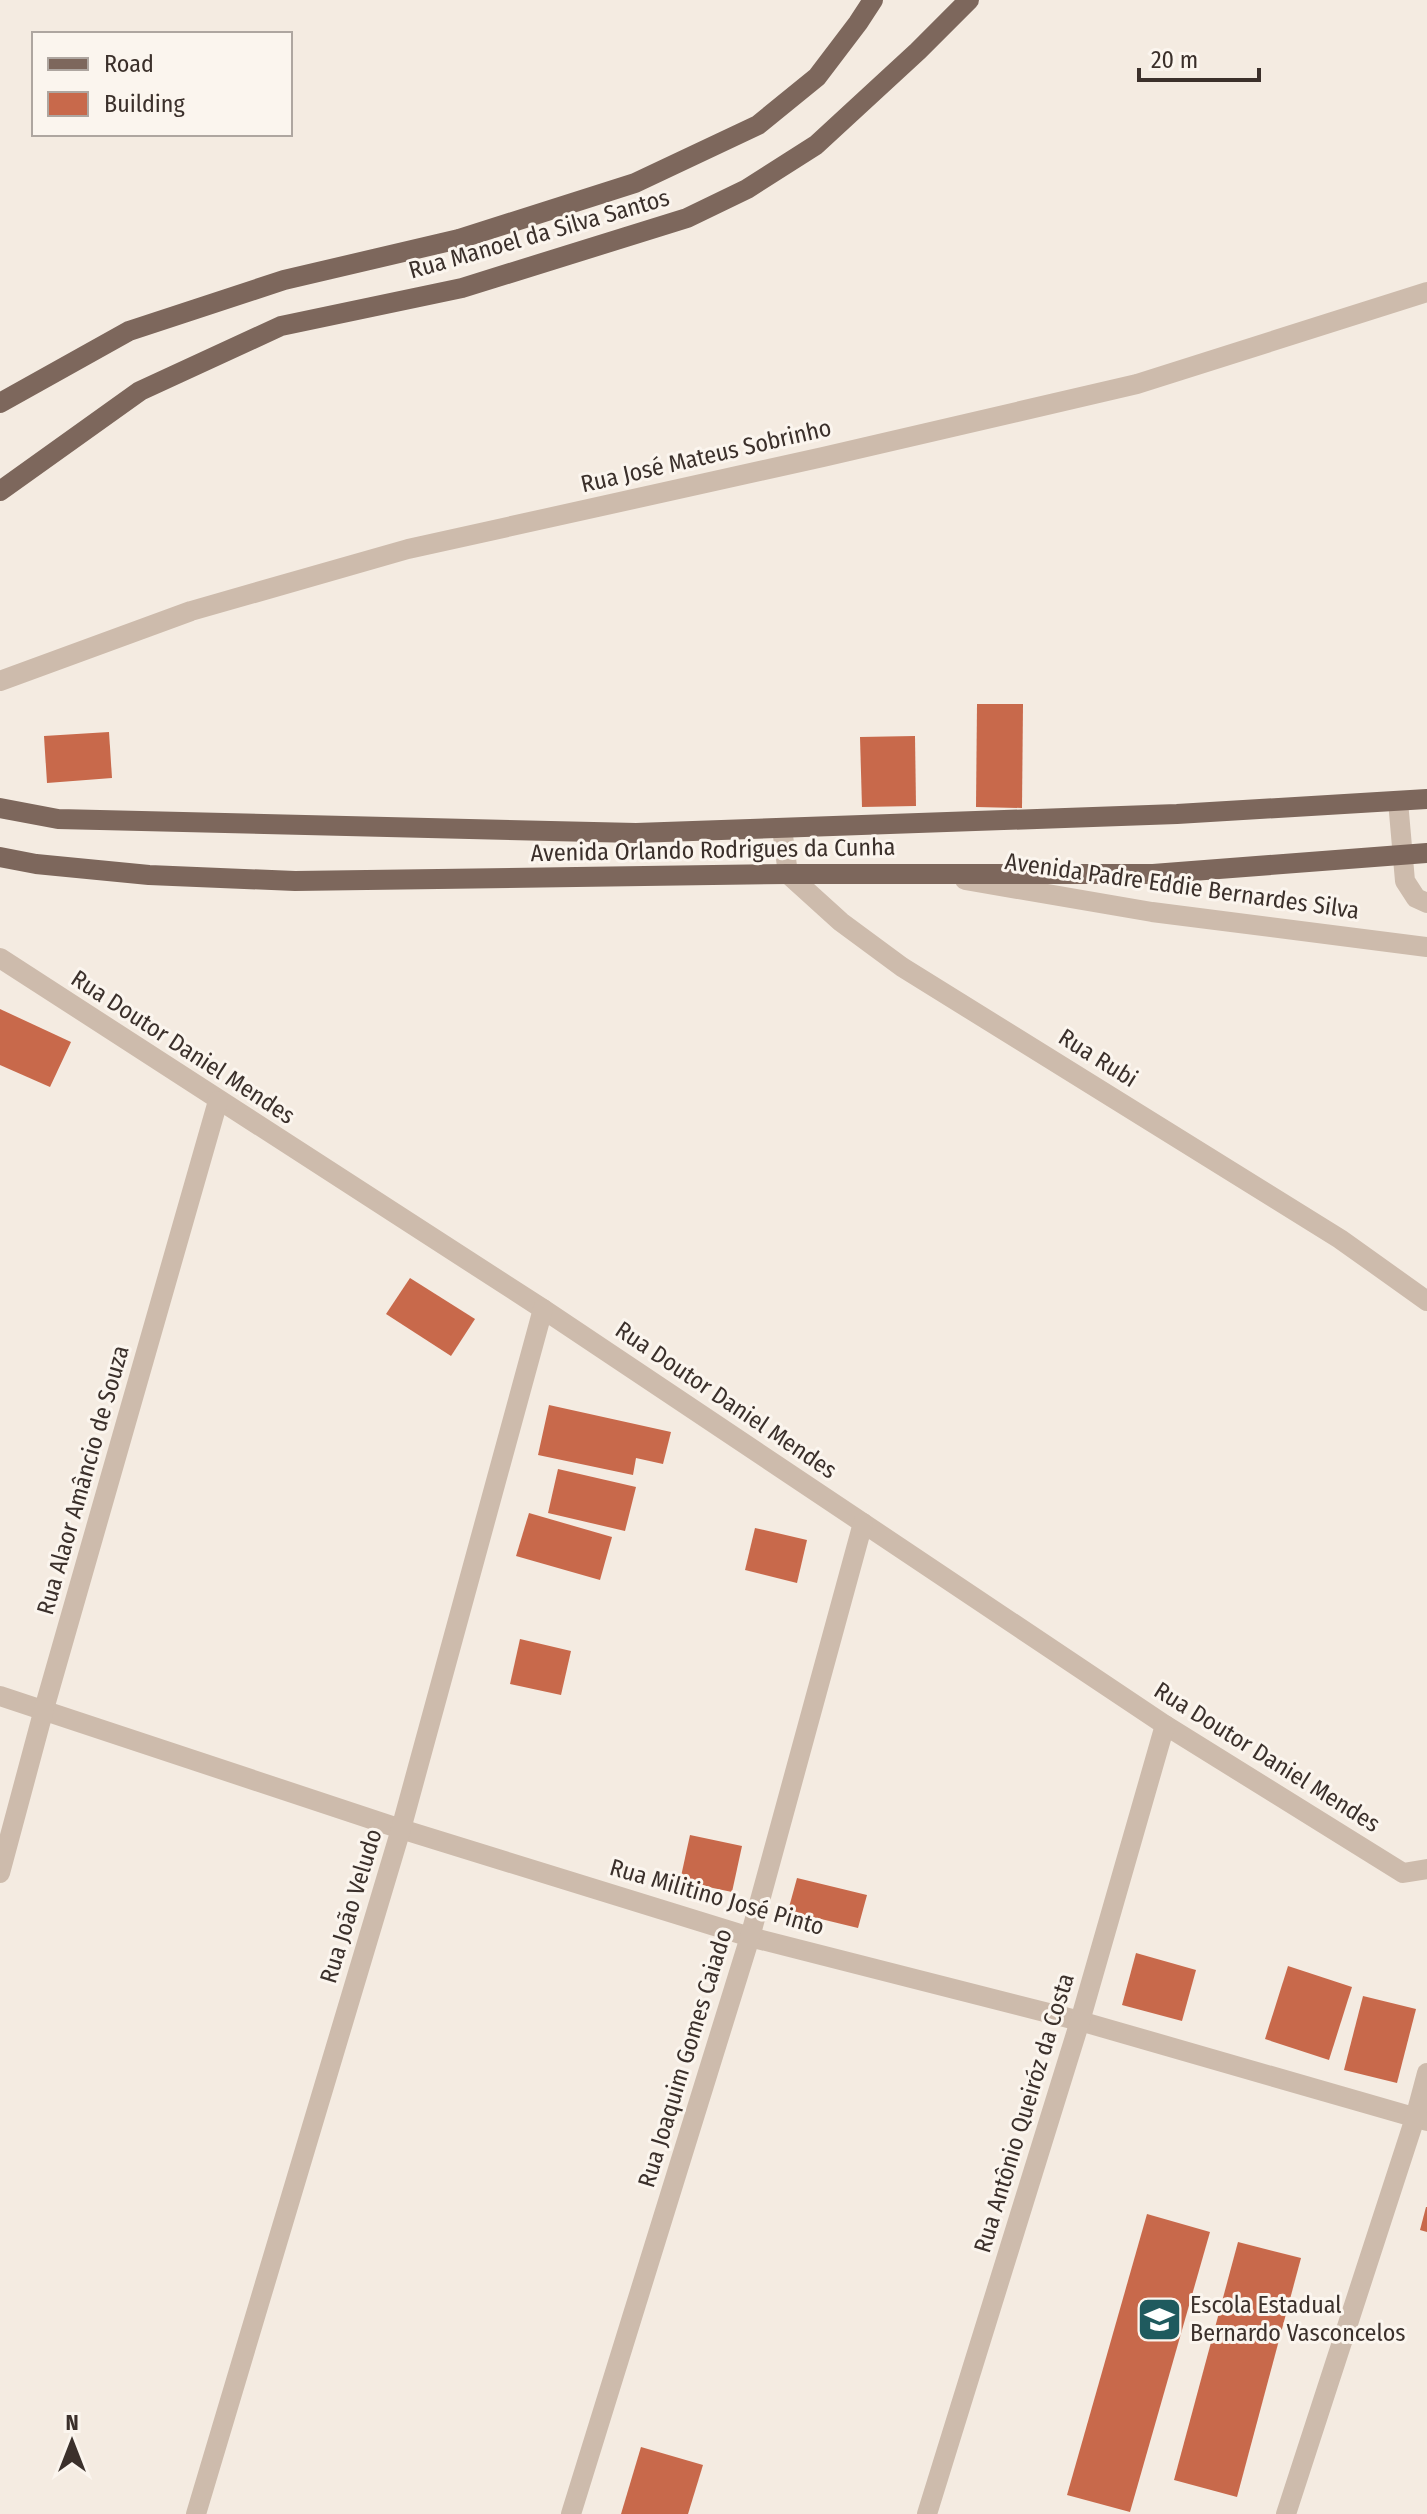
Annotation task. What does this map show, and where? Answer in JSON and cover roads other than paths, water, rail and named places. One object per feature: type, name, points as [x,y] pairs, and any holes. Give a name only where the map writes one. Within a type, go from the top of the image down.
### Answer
[{"type":"main road","name":"Rua Manoel da Silva Santos","points":[[0,403],[129,331],[284,280],[459,239],[635,183],[758,125],[817,77],[873,0]]},
{"type":"main road","name":"Rua Manoel da Silva Santos","points":[[0,491],[140,391],[281,326],[462,288],[687,218],[747,189],[816,145],[969,0]]},
{"type":"main road","name":"Avenida Orlando Rodrigues da Cunha","points":[[0,808],[58,819],[636,833],[1177,814],[1427,799]]},
{"type":"main road","name":"Avenida Orlando Rodrigues da Cunha","points":[[0,857],[36,864],[149,875],[295,881],[788,874],[1153,874],[1427,853]]},
{"type":"street","name":"Rua José Mateus Sobrinho","points":[[0,681],[191,611],[408,549],[1137,384],[1427,292]]},
{"type":"street","points":[[1398,801],[1405,881],[1416,898],[1427,903]]},
{"type":"street","points":[[782,828],[788,874]]},
{"type":"street","name":"Rua Rubi","points":[[788,874],[841,922],[902,967],[1327,1230],[1427,1301]]},
{"type":"street","name":"Avenida Padre Eddie Bernardes Silva","points":[[930,874],[1152,912],[1427,947]]},
{"type":"street","name":"Rua Doutor Daniel Mendes","points":[[0,958],[543,1309],[1165,1725],[1403,1873],[1427,1869]]},
{"type":"street","name":"Rua Alaor Amâncio de Souza","points":[[0,1873],[218,1101]]},
{"type":"street","name":"Rua João Veludo","points":[[196,2514],[401,1829],[543,1309]]},
{"type":"street","name":"Rua Joaquim Gomes Caiado","points":[[571,2514],[750,1937],[863,1523]]},
{"type":"street","name":"Rua Militino José Pinto","points":[[0,1696],[401,1829],[750,1937],[1080,2021],[1421,2120]]},
{"type":"street","name":"Rua Antônio Queiróz da Costa","points":[[927,2514],[1080,2021],[1165,1725]]},
{"type":"street","points":[[1286,2514],[1421,2120],[1427,2073]]},
{"type":"place","name":"Escola Estadual Bernardo Vasconcelos","points":[[1159,2319]]}]
